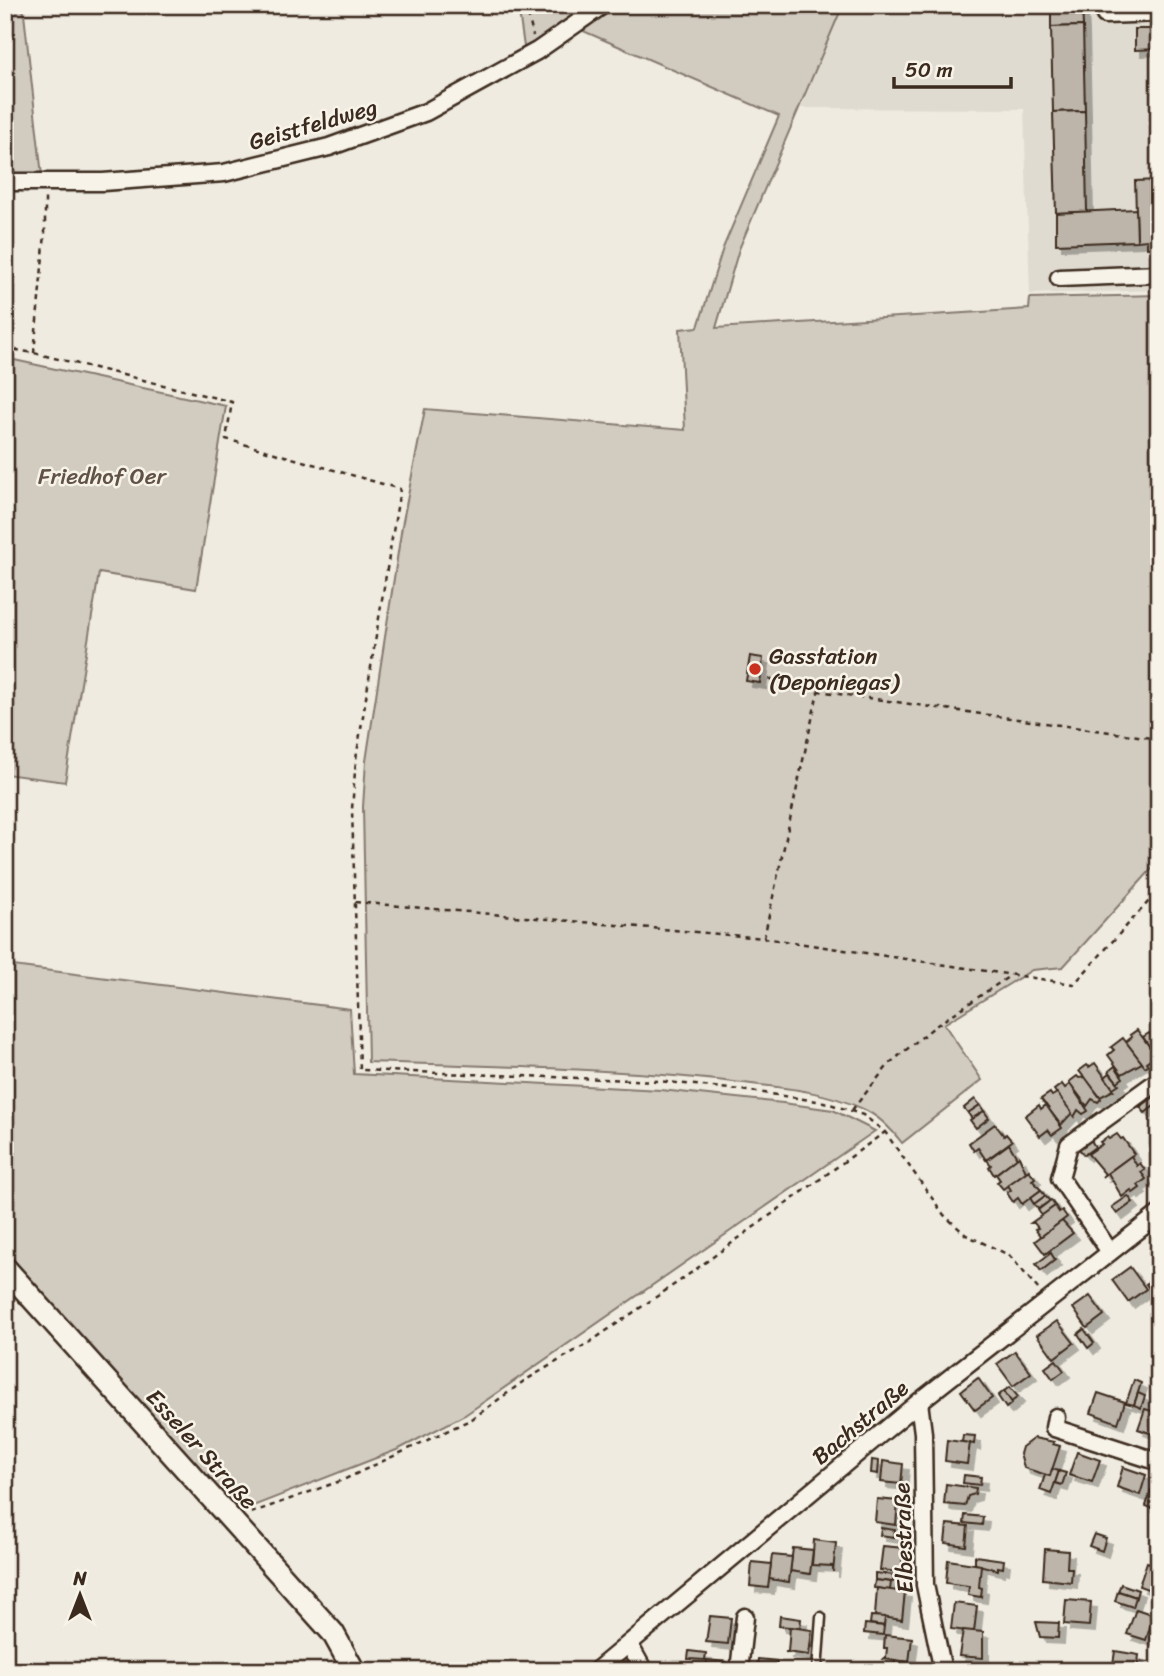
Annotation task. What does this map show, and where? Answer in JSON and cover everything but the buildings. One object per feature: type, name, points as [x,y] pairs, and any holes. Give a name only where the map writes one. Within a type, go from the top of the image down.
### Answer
[{"type":"main road","name":"Esseler Straße","points":[[5,1268],[333,1633],[354,1671]]},
{"type":"street","name":"Geistfeldweg","points":[[5,182],[103,182],[224,173],[329,148],[426,112],[537,51],[603,5]]},
{"type":"street","points":[[1105,15],[1159,13]]},
{"type":"street","points":[[1059,278],[1159,274]]},
{"type":"street","points":[[1110,1252],[1060,1178],[1069,1145],[1159,1080]]},
{"type":"street","name":"Bachstraße","points":[[596,1671],[919,1402],[1159,1214]]},
{"type":"street","name":"Elbestraße","points":[[919,1402],[923,1433],[925,1585],[943,1671]]},
{"type":"street","points":[[1056,1418],[1054,1428],[1159,1462]]},
{"type":"street","points":[[739,1671],[745,1617]]},
{"type":"street","points":[[629,1644],[644,1671]]},
{"type":"lane","points":[[817,1671],[821,1618]]},
{"type":"path","points":[[526,5],[537,51]]},
{"type":"path","points":[[34,353],[45,234],[45,182]]},
{"type":"path","points":[[5,348],[232,402],[226,439],[400,489],[356,758],[352,809],[360,1070],[659,1082],[824,1102],[863,1115],[885,1132],[944,1214],[966,1235],[1009,1255],[1048,1300]]},
{"type":"path","points":[[769,678],[818,691],[1159,739]]},
{"type":"path","points":[[764,938],[818,691]]},
{"type":"path","points":[[355,902],[764,938],[1074,984],[1159,890]]},
{"type":"path","points":[[851,1111],[890,1063],[934,1027],[1011,975]]},
{"type":"path","points":[[232,1521],[344,1480],[472,1419],[524,1381],[590,1342],[681,1280],[885,1132]]},
{"type":"shaded area","points":[[843,5],[1159,5],[1159,290],[1030,294],[1024,109],[801,108]]},
{"type":"green space","points":[[5,5],[23,5],[42,176],[5,177]]},
{"type":"green space","points":[[518,5],[593,5],[525,54]]},
{"type":"green space","points":[[615,5],[843,5],[739,249],[716,328],[1029,309],[1030,298],[1159,295],[1159,861],[1063,967],[1032,970],[944,1024],[982,1080],[902,1143],[885,1124],[869,1112],[832,1097],[800,1090],[734,1082],[551,1068],[368,1062],[363,807],[366,761],[402,526],[425,409],[685,430],[680,329],[698,327],[723,248],[779,116],[581,30]]},
{"type":"green space","name":"Friedhof Oer","points":[[5,358],[226,406],[196,589],[99,573],[65,782],[5,774],[8,557],[5,556]]},
{"type":"green space","points":[[5,965],[350,1009],[354,1074],[661,1090],[783,1103],[833,1110],[875,1131],[465,1415],[399,1449],[235,1513],[5,1255]]},
{"type":"place","name":"Gasstation (Deponiegas)","points":[[755,669]]}]
